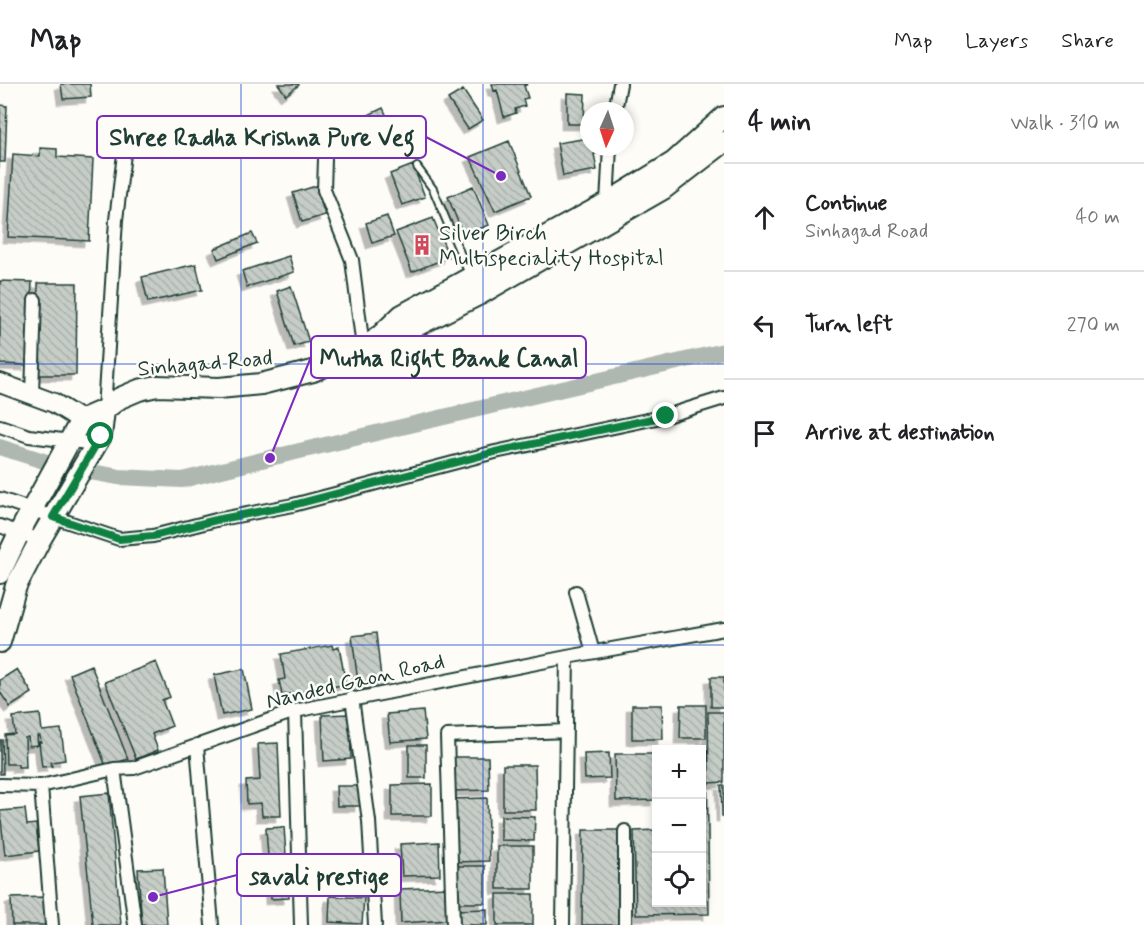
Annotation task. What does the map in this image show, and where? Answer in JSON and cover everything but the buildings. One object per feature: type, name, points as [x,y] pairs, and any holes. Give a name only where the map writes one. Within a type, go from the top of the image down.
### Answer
[{"type":"main road","name":"Sinhagad Road","points":[[371,343],[402,315],[607,203],[674,162],[724,117]]},
{"type":"main road","name":"Sinhagad Road","points":[[81,420],[104,410],[120,398],[157,386],[219,388],[277,381],[313,371],[371,343],[406,331],[480,294],[663,189],[724,142]]},
{"type":"main road","points":[[2,632],[16,586],[53,517],[101,436],[104,410]]},
{"type":"main road","points":[[0,573],[19,533],[81,420]]},
{"type":"street","points":[[617,102],[620,84]]},
{"type":"street","points":[[104,410],[116,220],[124,153]]},
{"type":"street","points":[[607,203],[610,156]]},
{"type":"street","points":[[325,159],[324,190],[352,260],[371,343]]},
{"type":"street","points":[[32,394],[35,300]]},
{"type":"street","points":[[0,382],[54,403],[81,420]]},
{"type":"street","points":[[0,499],[119,539],[153,536],[216,520],[293,505],[495,452],[666,416],[724,398]]},
{"type":"street","points":[[0,426],[29,436],[96,444]]},
{"type":"street","points":[[0,526],[40,540]]},
{"type":"street","points":[[576,592],[593,652]]},
{"type":"street","name":"Nanded Gaon Road","points":[[0,785],[41,786],[114,769],[134,768],[295,711],[352,698],[724,629]]},
{"type":"street","points":[[563,925],[567,657]]},
{"type":"street","points":[[352,698],[369,821],[375,925]]},
{"type":"street","points":[[295,711],[301,925]]},
{"type":"street","points":[[453,925],[447,736],[566,731]]},
{"type":"street","points":[[197,746],[212,925]]},
{"type":"street","points":[[114,769],[135,925]]},
{"type":"street","points":[[41,786],[52,925]]},
{"type":"street","points":[[625,831],[625,925]]},
{"type":"lane","points":[[417,167],[433,189],[471,278]]},
{"type":"waterway","points":[[0,447],[63,467],[119,477],[182,480],[724,351]]},
{"type":"place","name":"Shree Radha Krishna Pure Veg","points":[[501,176]]},
{"type":"place","name":"Silver Birch Multispeciality Hospital","points":[[422,245]]},
{"type":"place","name":"Mutha Right Bank Canal","points":[[270,458]]},
{"type":"place","name":"savali prestige","points":[[153,897]]},
{"type":"route","points":[[101,436],[53,517],[119,539],[153,536],[216,520],[293,505],[495,452],[666,416]]}]
